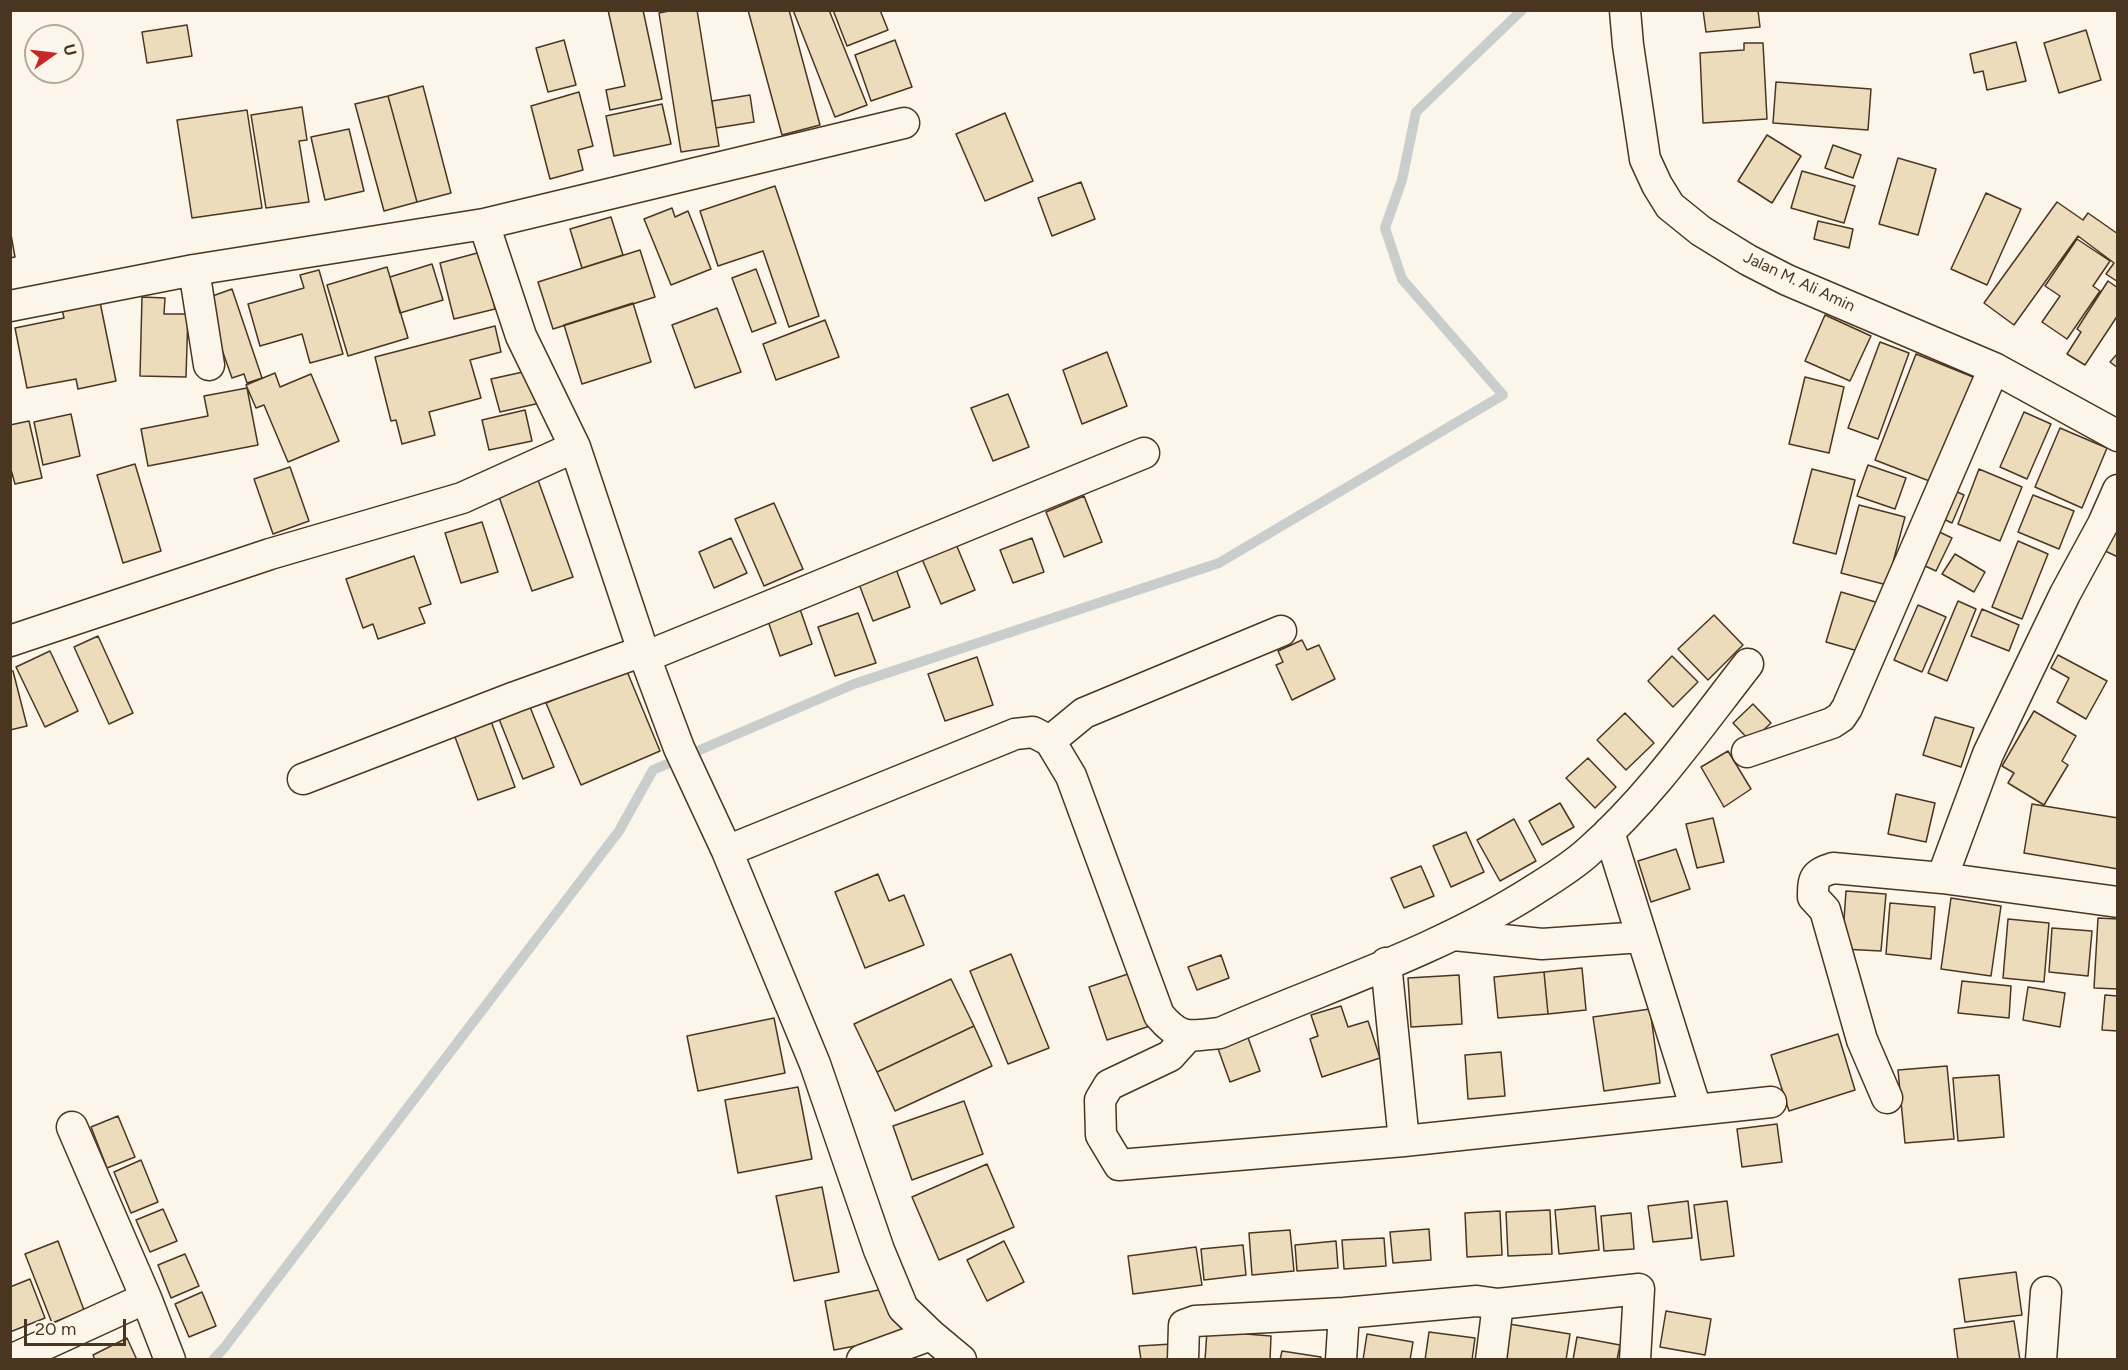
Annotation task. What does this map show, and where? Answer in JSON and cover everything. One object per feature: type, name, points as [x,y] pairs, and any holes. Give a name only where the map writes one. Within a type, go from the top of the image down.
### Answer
[{"type":"street","name":"Jalan M. Ali Amin","points":[[1625,10],[1645,159],[1670,206],[1701,231],[1748,260],[1787,280],[1994,368],[2118,436]]},
{"type":"street","points":[[10,306],[194,270],[484,224],[904,123]]},
{"type":"street","points":[[484,224],[521,336],[575,447],[644,654],[684,759],[727,851],[815,1064],[879,1250],[903,1308],[961,1359]]},
{"type":"street","points":[[194,270],[209,365]]},
{"type":"street","points":[[1747,752],[1832,723],[1847,708],[1994,368]]},
{"type":"street","points":[[10,641],[270,554],[462,498],[575,447]]},
{"type":"street","points":[[303,779],[515,697],[644,654],[1144,453]]},
{"type":"street","points":[[1942,878],[1988,754],[2118,490]]},
{"type":"street","points":[[1050,741],[1084,713],[1281,631]]},
{"type":"street","points":[[727,851],[1015,734],[1033,732],[1050,741],[1071,776],[1159,1015],[1172,1030],[1188,1036],[1220,1033],[1454,935],[1502,911],[1558,874],[1588,852],[1637,803],[1748,664]]},
{"type":"street","points":[[1610,832],[1696,1109]]},
{"type":"street","points":[[1887,1098],[1862,1040],[1825,910],[1813,897],[1813,881],[1820,872],[1833,868],[1942,878],[2118,902]]},
{"type":"street","points":[[1454,935],[1542,944],[1642,937]]},
{"type":"street","points":[[1386,963],[1404,1141]]},
{"type":"street","points":[[1188,1036],[1170,1056],[1109,1085],[1100,1100],[1101,1135],[1119,1165],[1404,1141],[1771,1102]]},
{"type":"street","points":[[72,1127],[170,1359]]},
{"type":"street","points":[[1183,1359],[1184,1325],[1195,1322],[1344,1313],[1477,1301],[1498,1304],[1639,1289],[1635,1359]]},
{"type":"street","points":[[2042,1359],[2046,1292]]},
{"type":"street","points":[[11,1359],[146,1298]]},
{"type":"street","points":[[1491,1359],[1498,1304]]},
{"type":"street","points":[[1341,1359],[1344,1313]]},
{"type":"street","points":[[862,1359],[931,1335]]},
{"type":"building","points":[[608,10],[643,10],[662,99],[610,110],[606,90],[625,86]]},
{"type":"building","points":[[674,10],[697,10],[719,146],[681,152],[659,13]]},
{"type":"building","points":[[748,10],[789,10],[820,125],[782,135]]},
{"type":"building","points":[[793,10],[829,10],[867,105],[835,117]]},
{"type":"building","points":[[833,10],[880,10],[888,30],[847,46]]},
{"type":"building","points":[[1703,10],[1758,10],[1760,27],[1706,32]]},
{"type":"building","points":[[187,25],[192,56],[147,63],[142,32]]},
{"type":"building","points":[[2086,30],[2101,80],[2059,93],[2044,43]]},
{"type":"building","points":[[564,40],[576,85],[548,92],[536,48]]},
{"type":"building","points":[[895,40],[912,87],[871,101],[855,55]]},
{"type":"building","points":[[2016,42],[2026,81],[1987,90],[1983,71],[1974,73],[1970,54]]},
{"type":"building","points":[[1744,43],[1763,43],[1767,119],[1703,123],[1700,53],[1744,50]]},
{"type":"building","points":[[1776,82],[1871,89],[1868,130],[1773,123]]},
{"type":"building","points":[[423,86],[451,193],[417,202],[388,96]]},
{"type":"building","points":[[579,92],[593,146],[578,150],[583,170],[550,179],[531,106]]},
{"type":"building","points":[[750,95],[754,122],[716,128],[712,101]]},
{"type":"building","points":[[388,96],[417,202],[384,211],[355,104]]},
{"type":"building","points":[[662,104],[671,144],[614,156],[606,116]]},
{"type":"building","points":[[302,107],[307,140],[299,141],[309,202],[266,208],[251,115]]},
{"type":"building","points":[[247,110],[262,208],[192,218],[177,120]]},
{"type":"building","points":[[1005,113],[1033,181],[985,201],[956,134]]},
{"type":"building","points":[[349,129],[364,191],[325,200],[311,137]]},
{"type":"building","points":[[1767,135],[1801,156],[1772,203],[1738,181]]},
{"type":"building","points":[[1833,145],[1861,155],[1853,178],[1825,168]]},
{"type":"building","points":[[1898,158],[1936,169],[1918,235],[1879,224]]},
{"type":"building","points":[[1802,171],[1855,186],[1844,223],[1791,208]]},
{"type":"building","points":[[1081,182],[1095,219],[1052,236],[1038,198]]},
{"type":"building","points":[[775,186],[819,316],[789,327],[763,251],[718,266],[700,211]]},
{"type":"building","points":[[1986,193],[2021,209],[1987,285],[1951,269]]},
{"type":"building","points":[[2057,202],[2083,220],[2088,213],[2118,234],[2118,282],[2106,274],[2114,263],[2078,236],[2014,325],[1984,303]]},
{"type":"building","points":[[672,208],[675,217],[688,211],[711,269],[671,285],[644,219]]},
{"type":"building","points":[[611,217],[623,255],[582,268],[570,229]]},
{"type":"building","points":[[1818,221],[1853,229],[1849,248],[1814,239]]},
{"type":"building","points":[[10,229],[15,257],[10,258]]},
{"type":"building","points":[[2077,239],[2110,261],[2093,286],[2100,291],[2067,339],[2042,322],[2060,296],[2045,286]]},
{"type":"building","points":[[640,250],[655,297],[553,329],[538,282]]},
{"type":"building","points":[[481,252],[495,309],[454,319],[440,263]]},
{"type":"building","points":[[432,264],[443,300],[400,313],[390,277]]},
{"type":"building","points":[[387,267],[408,338],[348,356],[327,285]]},
{"type":"building","points":[[756,269],[776,323],[752,332],[732,278]]},
{"type":"building","points":[[319,270],[343,354],[310,363],[302,334],[260,346],[248,304],[304,288],[300,275]]},
{"type":"building","points":[[2108,281],[2118,288],[2118,315],[2085,365],[2067,354],[2081,332],[2077,329]]},
{"type":"building","points":[[232,289],[262,378],[247,383],[244,374],[232,378],[204,299]]},
{"type":"building","points":[[99,297],[116,381],[78,389],[76,379],[27,388],[15,328],[64,318],[61,305]]},
{"type":"building","points":[[142,297],[165,298],[164,314],[188,314],[186,377],[140,376]]},
{"type":"building","points":[[633,303],[651,362],[582,384],[564,325]]},
{"type":"building","points":[[717,308],[741,372],[695,388],[672,325]]},
{"type":"building","points":[[1825,315],[1871,336],[1850,381],[1805,361]]},
{"type":"building","points":[[825,320],[839,357],[776,380],[763,344]]},
{"type":"building","points":[[495,326],[501,352],[470,360],[481,398],[429,412],[435,435],[402,444],[396,420],[391,421],[375,357]]},
{"type":"building","points":[[1880,342],[1909,353],[1878,439],[1848,428]]},
{"type":"building","points":[[1107,352],[1127,406],[1082,424],[1063,370]]},
{"type":"building","points":[[2118,353],[2118,368],[2110,362]]},
{"type":"building","points":[[1916,354],[1978,379],[1937,484],[1875,460]]},
{"type":"building","points":[[532,370],[540,403],[500,412],[491,379]]},
{"type":"building","points":[[275,373],[280,387],[311,374],[339,441],[288,462],[264,405],[256,408],[246,385]]},
{"type":"building","points":[[1805,377],[1844,387],[1829,453],[1789,444]]},
{"type":"building","points":[[247,388],[258,445],[148,466],[141,429],[208,416],[204,396]]},
{"type":"building","points":[[1008,394],[1029,447],[993,461],[971,408]]},
{"type":"building","points":[[525,410],[532,441],[489,450],[482,420]]},
{"type":"building","points":[[2024,412],[2051,424],[2027,479],[2000,467]]},
{"type":"building","points":[[71,414],[80,456],[43,465],[34,422]]},
{"type":"building","points":[[29,421],[42,478],[15,484],[10,466],[10,425]]},
{"type":"building","points":[[2060,428],[2107,448],[2082,508],[2035,487]]},
{"type":"building","points":[[135,464],[161,551],[123,563],[97,475]]},
{"type":"building","points":[[1868,465],[1906,478],[1895,509],[1857,496]]},
{"type":"building","points":[[290,467],[309,521],[273,534],[254,479]]},
{"type":"building","points":[[1812,469],[1855,480],[1836,554],[1793,543]]},
{"type":"building","points":[[1979,469],[2022,487],[2000,541],[1958,524]]},
{"type":"building","points":[[538,480],[573,577],[532,591],[498,494]]},
{"type":"building","points":[[1946,487],[1964,495],[1952,523],[1933,514]]},
{"type":"building","points":[[2033,495],[2074,511],[2059,549],[2018,532]]},
{"type":"building","points":[[1084,496],[1102,542],[1064,557],[1046,512]]},
{"type":"building","points":[[774,503],[803,569],[764,586],[735,519]]},
{"type":"building","points":[[1859,505],[1905,517],[1887,585],[1841,573]]},
{"type":"building","points":[[2118,518],[2118,557],[2103,550]]},
{"type":"building","points":[[482,522],[498,572],[461,583],[445,533]]},
{"type":"building","points":[[1929,527],[1952,538],[1936,571],[1912,560]]},
{"type":"building","points":[[731,538],[747,573],[714,588],[699,552]]},
{"type":"building","points":[[1032,538],[1044,572],[1013,583],[1000,550]]},
{"type":"building","points":[[2018,541],[2048,554],[2022,619],[1992,607]]},
{"type":"building","points":[[956,544],[975,590],[941,604],[922,559]]},
{"type":"building","points":[[1955,554],[1985,572],[1974,592],[1942,574]]},
{"type":"building","points":[[414,556],[431,604],[419,608],[425,623],[378,639],[373,624],[363,628],[346,579]]},
{"type":"building","points":[[896,569],[910,607],[873,621],[859,584]]},
{"type":"building","points":[[1841,592],[1879,603],[1865,653],[1826,642]]},
{"type":"building","points":[[1958,601],[1976,609],[1947,681],[1928,673]]},
{"type":"building","points":[[1918,605],[1946,617],[1922,672],[1894,660]]},
{"type":"building","points":[[800,609],[812,644],[780,656],[768,621]]},
{"type":"building","points":[[1982,609],[2019,625],[2009,651],[1971,636]]},
{"type":"building","points":[[858,613],[876,663],[835,676],[818,627]]},
{"type":"building","points":[[1714,615],[1743,645],[1708,680],[1678,649]]},
{"type":"building","points":[[98,636],[133,713],[109,724],[74,647]]},
{"type":"building","points":[[1302,640],[1307,650],[1319,645],[1335,679],[1292,700],[1276,665],[1283,662],[1278,651]]},
{"type":"building","points":[[50,651],[78,711],[45,727],[16,667]]},
{"type":"building","points":[[2058,655],[2107,681],[2086,719],[2057,702],[2069,678],[2051,668]]},
{"type":"building","points":[[1672,656],[1698,682],[1673,707],[1648,681]]},
{"type":"building","points":[[977,657],[993,705],[945,721],[928,674]]},
{"type":"building","points":[[626,669],[660,751],[581,785],[546,703]]},
{"type":"building","points":[[10,671],[13,671],[27,726],[10,730]]},
{"type":"building","points":[[526,697],[554,767],[523,779],[495,709]]},
{"type":"building","points":[[1753,704],[1771,723],[1751,742],[1733,723]]},
{"type":"building","points":[[2034,711],[2076,736],[2062,761],[2068,765],[2044,805],[2008,783],[2014,773],[2002,766]]},
{"type":"building","points":[[488,713],[515,787],[478,800],[451,726]]},
{"type":"building","points":[[1625,713],[1654,743],[1626,770],[1597,740]]},
{"type":"building","points":[[1935,717],[1974,728],[1961,767],[1923,755]]},
{"type":"building","points":[[1728,751],[1751,789],[1724,807],[1701,767]]},
{"type":"building","points":[[1588,758],[1616,787],[1595,808],[1566,778]]},
{"type":"building","points":[[1896,794],[1935,803],[1926,842],[1888,834]]},
{"type":"building","points":[[1560,803],[1574,827],[1542,845],[1529,821]]},
{"type":"building","points":[[2032,804],[2118,818],[2118,869],[2024,853]]},
{"type":"building","points":[[1713,818],[1724,862],[1697,868],[1686,824]]},
{"type":"building","points":[[1514,819],[1536,861],[1500,881],[1477,840]]},
{"type":"building","points":[[1466,832],[1484,872],[1451,887],[1433,846]]},
{"type":"building","points":[[1676,849],[1690,889],[1651,902],[1638,861]]},
{"type":"building","points":[[1421,866],[1434,896],[1404,908],[1391,878]]},
{"type":"building","points":[[878,874],[889,901],[904,895],[924,945],[865,968],[835,892]]},
{"type":"building","points":[[1846,891],[1886,894],[1881,951],[1842,949]]},
{"type":"building","points":[[1951,898],[2001,906],[1991,976],[1941,969]]},
{"type":"building","points":[[1890,903],[1935,907],[1931,959],[1886,954]]},
{"type":"building","points":[[2098,918],[2118,919],[2118,989],[2094,988]]},
{"type":"building","points":[[2008,919],[2049,923],[2044,982],[2003,978]]},
{"type":"building","points":[[2052,928],[2092,931],[2088,976],[2049,972]]},
{"type":"building","points":[[1011,954],[1049,1048],[1008,1064],[970,971]]},
{"type":"building","points":[[1221,955],[1229,978],[1197,990],[1188,967]]},
{"type":"building","points":[[1582,968],[1586,1010],[1548,1014],[1544,972]]},
{"type":"building","points":[[1544,972],[1548,1014],[1498,1018],[1494,977]]},
{"type":"building","points":[[1131,973],[1150,1026],[1107,1040],[1089,987]]},
{"type":"building","points":[[1459,975],[1462,1024],[1411,1027],[1408,978]]},
{"type":"building","points":[[951,979],[974,1026],[877,1072],[854,1024]]},
{"type":"building","points":[[1962,981],[2011,986],[2009,1018],[1958,1013]]},
{"type":"building","points":[[2028,987],[2065,993],[2060,1027],[2023,1020]]},
{"type":"building","points":[[2105,995],[2118,996],[2118,1031],[2102,1030]]},
{"type":"building","points":[[1341,1006],[1348,1027],[1368,1021],[1380,1058],[1322,1077],[1310,1039],[1318,1036],[1311,1015]]},
{"type":"building","points":[[1650,1009],[1660,1083],[1604,1091],[1593,1017]]},
{"type":"building","points":[[774,1018],[785,1073],[698,1091],[687,1036]]},
{"type":"building","points":[[974,1026],[992,1066],[895,1111],[877,1072]]},
{"type":"building","points":[[1246,1032],[1260,1071],[1230,1082],[1216,1043]]},
{"type":"building","points":[[1838,1034],[1855,1090],[1789,1111],[1771,1055]]},
{"type":"building","points":[[1501,1052],[1505,1096],[1468,1099],[1465,1055]]},
{"type":"building","points":[[1947,1066],[1954,1139],[1905,1143],[1898,1070]]},
{"type":"building","points":[[1999,1075],[2004,1137],[1958,1141],[1953,1078]]},
{"type":"building","points":[[798,1087],[812,1159],[738,1173],[725,1100]]},
{"type":"building","points":[[964,1101],[983,1154],[912,1180],[893,1126]]},
{"type":"building","points":[[118,1116],[135,1157],[107,1168],[91,1127]]},
{"type":"building","points":[[1777,1124],[1782,1162],[1742,1167],[1737,1129]]},
{"type":"building","points":[[141,1160],[158,1202],[131,1213],[114,1172]]},
{"type":"building","points":[[987,1164],[1014,1227],[939,1260],[912,1197]]},
{"type":"building","points":[[822,1187],[839,1272],[794,1281],[776,1196]]},
{"type":"building","points":[[1688,1201],[1692,1238],[1653,1242],[1648,1206]]},
{"type":"building","points":[[1727,1201],[1734,1256],[1701,1260],[1694,1205]]},
{"type":"building","points":[[1595,1206],[1599,1250],[1559,1254],[1555,1210]]},
{"type":"building","points":[[163,1209],[177,1241],[150,1252],[136,1220]]},
{"type":"building","points":[[1550,1210],[1552,1254],[1508,1256],[1506,1212]]},
{"type":"building","points":[[1500,1211],[1502,1255],[1467,1257],[1465,1213]]},
{"type":"building","points":[[1631,1213],[1634,1249],[1604,1251],[1601,1216]]},
{"type":"building","points":[[1429,1229],[1431,1260],[1393,1263],[1390,1232]]},
{"type":"building","points":[[1290,1230],[1294,1271],[1252,1275],[1249,1233]]},
{"type":"building","points":[[1384,1238],[1386,1266],[1344,1269],[1342,1240]]},
{"type":"building","points":[[58,1241],[84,1310],[52,1323],[25,1254]]},
{"type":"building","points":[[1004,1241],[1024,1282],[987,1301],[967,1260]]},
{"type":"building","points":[[1336,1241],[1338,1268],[1297,1271],[1295,1245]]},
{"type":"building","points":[[1243,1245],[1246,1275],[1204,1280],[1201,1249]]},
{"type":"building","points":[[1196,1247],[1202,1285],[1133,1294],[1128,1256]]},
{"type":"building","points":[[185,1254],[199,1286],[171,1298],[158,1265]]},
{"type":"building","points":[[2016,1272],[2022,1315],[1965,1322],[1959,1279]]},
{"type":"building","points":[[30,1279],[45,1318],[10,1332],[10,1287]]},
{"type":"building","points":[[893,1287],[903,1337],[834,1350],[825,1301]]},
{"type":"building","points":[[202,1292],[216,1326],[189,1337],[175,1304]]},
{"type":"building","points":[[1666,1311],[1711,1319],[1705,1355],[1660,1347]]},
{"type":"building","points":[[2014,1321],[2020,1360],[1958,1360],[1954,1329]]},
{"type":"building","points":[[1509,1324],[1570,1334],[1566,1360],[1503,1360]]},
{"type":"building","points":[[1207,1331],[1271,1336],[1270,1360],[1205,1360]]},
{"type":"building","points":[[1429,1332],[1475,1338],[1472,1360],[1425,1360]]},
{"type":"building","points":[[1367,1334],[1413,1342],[1410,1360],[1363,1360]]},
{"type":"building","points":[[1577,1337],[1620,1345],[1617,1360],[1573,1360]]},
{"type":"building","points":[[127,1338],[137,1360],[95,1360],[93,1355]]},
{"type":"building","points":[[1172,1344],[1173,1360],[1141,1360],[1139,1346]]},
{"type":"building","points":[[1282,1351],[1321,1357],[1320,1360],[1280,1360]]},
{"type":"waterway","points":[[213,1360],[619,831],[653,770],[854,684],[1219,563],[1503,395],[1402,279],[1385,228],[1402,180],[1416,112],[1522,10]]}]
